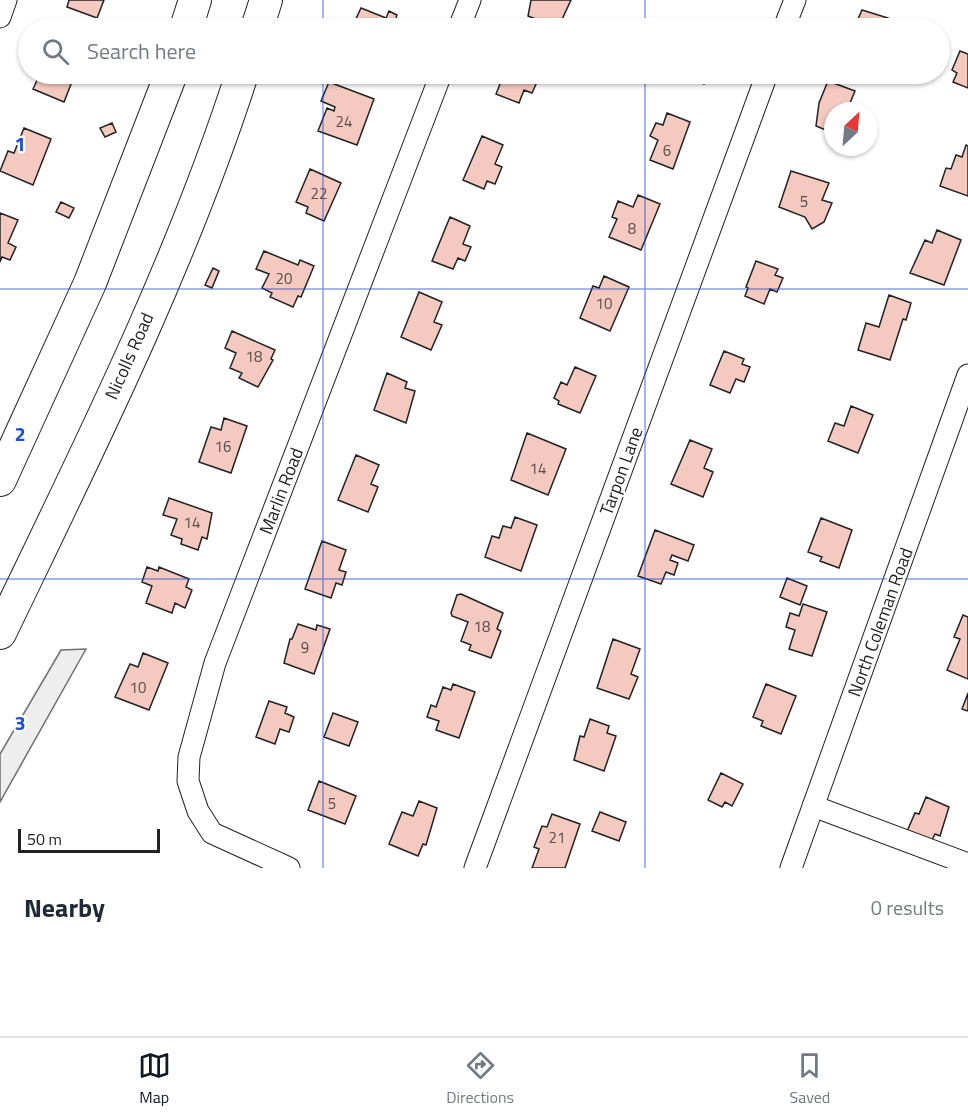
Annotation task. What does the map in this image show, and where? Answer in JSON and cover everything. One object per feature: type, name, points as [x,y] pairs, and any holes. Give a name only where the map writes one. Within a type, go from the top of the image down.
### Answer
[{"type":"highway","points":[[189,18],[195,0]]},
{"type":"highway","points":[[260,18],[266,0]]},
{"type":"highway","points":[[0,480],[90,283],[167,84]]},
{"type":"highway","name":"Nicolls Road","points":[[0,633],[83,460],[194,211],[238,84]]},
{"type":"street","points":[[0,17],[6,0]]},
{"type":"street","points":[[463,18],[470,0]]},
{"type":"street","points":[[788,18],[795,0]]},
{"type":"street","name":"Marlin Road","points":[[289,868],[212,833],[198,811],[188,781],[189,757],[215,663],[437,84]]},
{"type":"street","name":"Tarpon Lane","points":[[474,868],[763,84]]},
{"type":"street","name":"North Coleman Road","points":[[791,868],[968,375]]},
{"type":"street","points":[[813,806],[968,864]]},
{"type":"shaded area","points":[[86,649],[0,802],[0,754],[61,650]]},
{"type":"building","points":[[69,0],[104,0],[97,18],[67,7]]},
{"type":"building","points":[[531,0],[571,0],[563,18],[528,16]]},
{"type":"building","points":[[361,8],[386,18],[356,18]]},
{"type":"building","points":[[862,10],[888,18],[858,18]]},
{"type":"building","points":[[389,11],[397,15],[396,18],[386,18]]},
{"type":"building","points":[[960,51],[968,54],[968,88],[953,82],[957,73],[952,70]]},
{"type":"building","points":[[35,84],[71,84],[64,102],[33,89]]},
{"type":"building","points":[[328,84],[334,84],[374,99],[357,145],[318,131],[327,108],[334,111],[335,107],[321,101]]},
{"type":"building","points":[[500,84],[536,84],[532,93],[524,90],[519,103],[496,94]]},
{"type":"building","points":[[827,84],[836,84],[855,91],[850,102],[824,102],[824,129],[816,126],[819,103]]},
{"type":"building","points":[[667,113],[690,122],[673,169],[650,160],[658,140],[650,136],[656,123],[663,125]]},
{"type":"building","points":[[112,123],[116,132],[105,137],[100,128]]},
{"type":"building","points":[[24,128],[51,139],[33,185],[0,171],[8,151],[14,153]]},
{"type":"building","points":[[482,136],[503,145],[495,164],[502,167],[495,184],[487,181],[484,189],[463,180]]},
{"type":"building","points":[[966,145],[968,146],[968,196],[940,186],[946,168],[951,169],[956,155],[962,157]]},
{"type":"building","points":[[310,169],[341,183],[324,221],[306,213],[308,207],[296,202]]},
{"type":"building","points":[[791,171],[829,183],[822,200],[832,203],[824,222],[812,229],[805,217],[779,207]]},
{"type":"building","points":[[638,195],[660,204],[641,250],[609,237],[617,219],[612,217],[618,201],[633,207]]},
{"type":"building","points":[[61,202],[74,208],[69,218],[56,212]]},
{"type":"building","points":[[0,213],[18,220],[8,243],[16,247],[10,260],[2,257],[0,262]]},
{"type":"building","points":[[450,217],[470,226],[463,244],[471,247],[465,261],[458,258],[453,269],[432,261]]},
{"type":"building","points":[[937,230],[961,240],[944,285],[910,273],[925,240],[932,243]]},
{"type":"building","points":[[264,251],[298,265],[300,260],[314,266],[301,297],[298,296],[293,307],[270,297],[272,293],[262,288],[269,274],[256,269]]},
{"type":"building","points":[[756,261],[778,269],[775,275],[783,278],[777,292],[770,289],[764,304],[745,296]]},
{"type":"building","points":[[213,268],[219,271],[212,288],[205,285]]},
{"type":"building","points":[[604,276],[629,287],[610,331],[580,318],[593,286],[599,288]]},
{"type":"building","points":[[419,292],[442,302],[434,322],[442,325],[431,350],[401,337]]},
{"type":"building","points":[[889,295],[911,303],[906,320],[903,319],[890,360],[858,350],[866,323],[879,327]]},
{"type":"building","points":[[232,331],[275,350],[271,359],[273,360],[258,387],[239,378],[242,373],[230,368],[236,353],[225,348]]},
{"type":"building","points":[[724,351],[744,359],[742,364],[750,367],[744,382],[736,379],[730,393],[710,385]]},
{"type":"building","points":[[575,367],[596,376],[580,413],[558,404],[559,401],[554,398],[561,382],[567,385]]},
{"type":"building","points":[[387,373],[407,382],[405,388],[415,391],[406,423],[374,410]]},
{"type":"building","points":[[851,406],[873,415],[858,453],[828,441],[835,423],[844,426]]},
{"type":"building","points":[[224,418],[247,426],[231,473],[199,462],[211,427],[221,430]]},
{"type":"building","points":[[527,433],[566,449],[548,495],[511,480]]},
{"type":"building","points":[[690,440],[712,449],[704,468],[713,472],[703,497],[671,484]]},
{"type":"building","points":[[356,455],[379,465],[371,484],[378,487],[368,512],[338,500]]},
{"type":"building","points":[[169,498],[212,513],[207,539],[202,537],[198,550],[181,544],[182,539],[171,535],[177,519],[163,515]]},
{"type":"building","points":[[515,517],[537,525],[521,571],[485,557],[492,536],[499,538],[503,526],[511,528]]},
{"type":"building","points":[[821,518],[852,530],[839,568],[820,561],[822,557],[808,552]]},
{"type":"building","points":[[655,530],[694,545],[688,561],[672,555],[670,560],[678,563],[674,575],[666,572],[661,584],[638,576]]},
{"type":"building","points":[[322,541],[346,550],[339,570],[346,572],[342,585],[336,583],[331,598],[305,589]]},
{"type":"building","points":[[147,567],[158,571],[159,567],[189,579],[186,587],[192,590],[185,608],[175,603],[172,613],[146,603],[152,586],[142,582]]},
{"type":"building","points":[[787,578],[807,586],[800,605],[780,597]]},
{"type":"building","points":[[461,594],[503,613],[497,629],[501,631],[491,658],[469,650],[471,645],[461,641],[468,622],[452,616],[451,613],[457,595]]},
{"type":"building","points":[[803,604],[827,612],[812,656],[789,649],[795,630],[786,627],[790,613],[799,616]]},
{"type":"building","points":[[963,615],[968,617],[968,679],[947,670],[960,639],[954,637]]},
{"type":"building","points":[[298,624],[316,630],[317,625],[330,629],[314,674],[284,663],[290,639]]},
{"type":"building","points":[[613,639],[640,649],[631,674],[638,677],[629,699],[597,688]]},
{"type":"building","points":[[143,653],[168,663],[149,710],[115,697],[130,664],[138,667]]},
{"type":"building","points":[[453,684],[475,692],[459,738],[436,730],[439,721],[427,717],[431,705],[436,707],[443,687],[451,690]]},
{"type":"building","points":[[766,684],[796,696],[781,734],[761,726],[763,721],[753,717]]},
{"type":"building","points":[[968,693],[968,711],[962,709]]},
{"type":"building","points":[[269,701],[287,707],[285,713],[294,717],[289,732],[280,729],[275,744],[256,737]]},
{"type":"building","points":[[333,713],[358,722],[349,746],[324,737]]},
{"type":"building","points":[[590,719],[609,726],[607,733],[616,736],[604,771],[574,760],[580,736],[584,737]]},
{"type":"building","points":[[721,773],[743,784],[732,806],[725,802],[722,807],[708,800]]},
{"type":"building","points":[[319,781],[356,796],[345,824],[308,810]]},
{"type":"building","points":[[926,797],[949,807],[940,836],[935,834],[929,846],[905,836],[915,813],[919,814]]},
{"type":"building","points":[[419,801],[437,808],[426,845],[423,844],[418,856],[389,844],[402,812],[413,816]]},
{"type":"building","points":[[600,812],[626,822],[619,841],[592,831]]},
{"type":"building","points":[[552,814],[580,824],[565,868],[532,868],[539,849],[534,847],[542,826],[547,827]]}]
